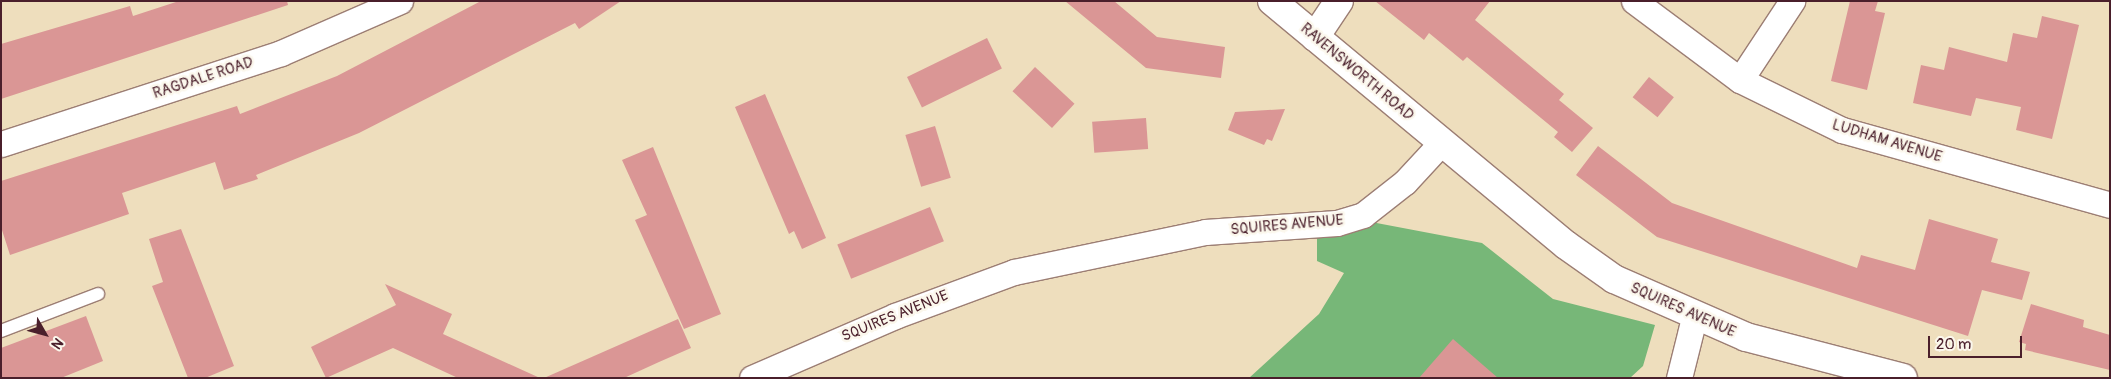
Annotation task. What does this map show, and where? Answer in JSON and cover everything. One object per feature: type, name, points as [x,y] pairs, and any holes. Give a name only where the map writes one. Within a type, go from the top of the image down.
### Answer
[{"type":"street","name":"RAGDALE ROAD","points":[[1,144],[281,53],[400,1]]},
{"type":"street","name":"RAVENSWORTH ROAD","points":[[1272,1],[1442,142]]},
{"type":"street","points":[[1315,36],[1339,1]]},
{"type":"street","name":"LUDHAM AVENUE","points":[[1634,1],[1740,80],[1842,130],[2110,205]]},
{"type":"street","points":[[1740,80],[1792,1]]},
{"type":"street","name":"SQUIRES AVENUE","points":[[752,378],[904,312],[1014,272],[1204,232],[1337,222],[1363,215],[1406,182],[1442,142],[1614,279],[1694,318],[1746,337],[1894,377]]},
{"type":"street","points":[[1679,378],[1694,318]]},
{"type":"lane","points":[[1,331],[98,294]]},
{"type":"green space","points":[[1366,221],[1482,243],[1553,299],[1655,325],[1643,366],[1630,378],[1249,378],[1319,314],[1344,273],[1317,261],[1317,231]]},
{"type":"building","points":[[179,1],[287,1],[288,5],[1,99],[1,44],[130,6],[133,16]]},
{"type":"building","points":[[481,1],[621,1],[579,29],[575,23],[359,133],[256,175],[258,179],[224,190],[215,162],[122,193],[129,214],[10,255],[1,227],[1,181],[237,106],[240,114],[337,76]]},
{"type":"building","points":[[1065,1],[1114,1],[1157,37],[1225,47],[1221,78],[1146,68]]},
{"type":"building","points":[[1375,1],[1490,1],[1475,20],[1564,94],[1559,100],[1593,128],[1572,152],[1554,137],[1558,132],[1467,57],[1463,61],[1429,33],[1424,40]]},
{"type":"building","points":[[1850,1],[1878,1],[1875,11],[1885,13],[1867,90],[1831,81]]},
{"type":"building","points":[[2042,16],[2079,25],[2052,139],[2016,130],[2021,107],[1976,98],[1971,116],[1913,103],[1921,65],[1944,70],[1949,47],[2007,62],[2013,33],[2037,38]]},
{"type":"building","points":[[987,38],[1002,69],[922,108],[907,77]]},
{"type":"building","points":[[1035,67],[1074,104],[1052,128],[1012,91]]},
{"type":"building","points":[[1649,77],[1674,97],[1658,117],[1633,97]]},
{"type":"building","points":[[765,94],[826,238],[802,249],[794,231],[789,234],[735,107]]},
{"type":"building","points":[[1285,109],[1272,141],[1267,139],[1264,145],[1228,130],[1235,112]]},
{"type":"building","points":[[1146,118],[1148,149],[1094,153],[1092,122]]},
{"type":"building","points":[[935,126],[951,178],[921,187],[905,135]]},
{"type":"building","points":[[1598,146],[1672,203],[1857,268],[1861,255],[1915,270],[1929,219],[1998,239],[1991,262],[2030,272],[2022,300],[1982,290],[1968,336],[1657,237],[1576,175]]},
{"type":"building","points":[[653,147],[721,314],[684,329],[635,220],[647,215],[622,160]]},
{"type":"building","points":[[930,207],[944,241],[851,279],[837,244]]},
{"type":"building","points":[[181,229],[234,366],[205,378],[188,378],[152,286],[163,282],[149,239]]},
{"type":"building","points":[[385,284],[452,314],[443,334],[540,378],[458,378],[393,348],[326,378],[311,347],[396,305]]},
{"type":"building","points":[[2031,304],[2084,320],[2083,327],[2110,335],[2110,370],[2025,350],[2026,344],[2019,342]]},
{"type":"building","points":[[86,316],[103,361],[61,378],[1,378],[1,348]]},
{"type":"building","points":[[678,319],[691,348],[624,378],[544,378]]},
{"type":"building","points":[[1453,339],[1498,378],[1419,378]]}]
